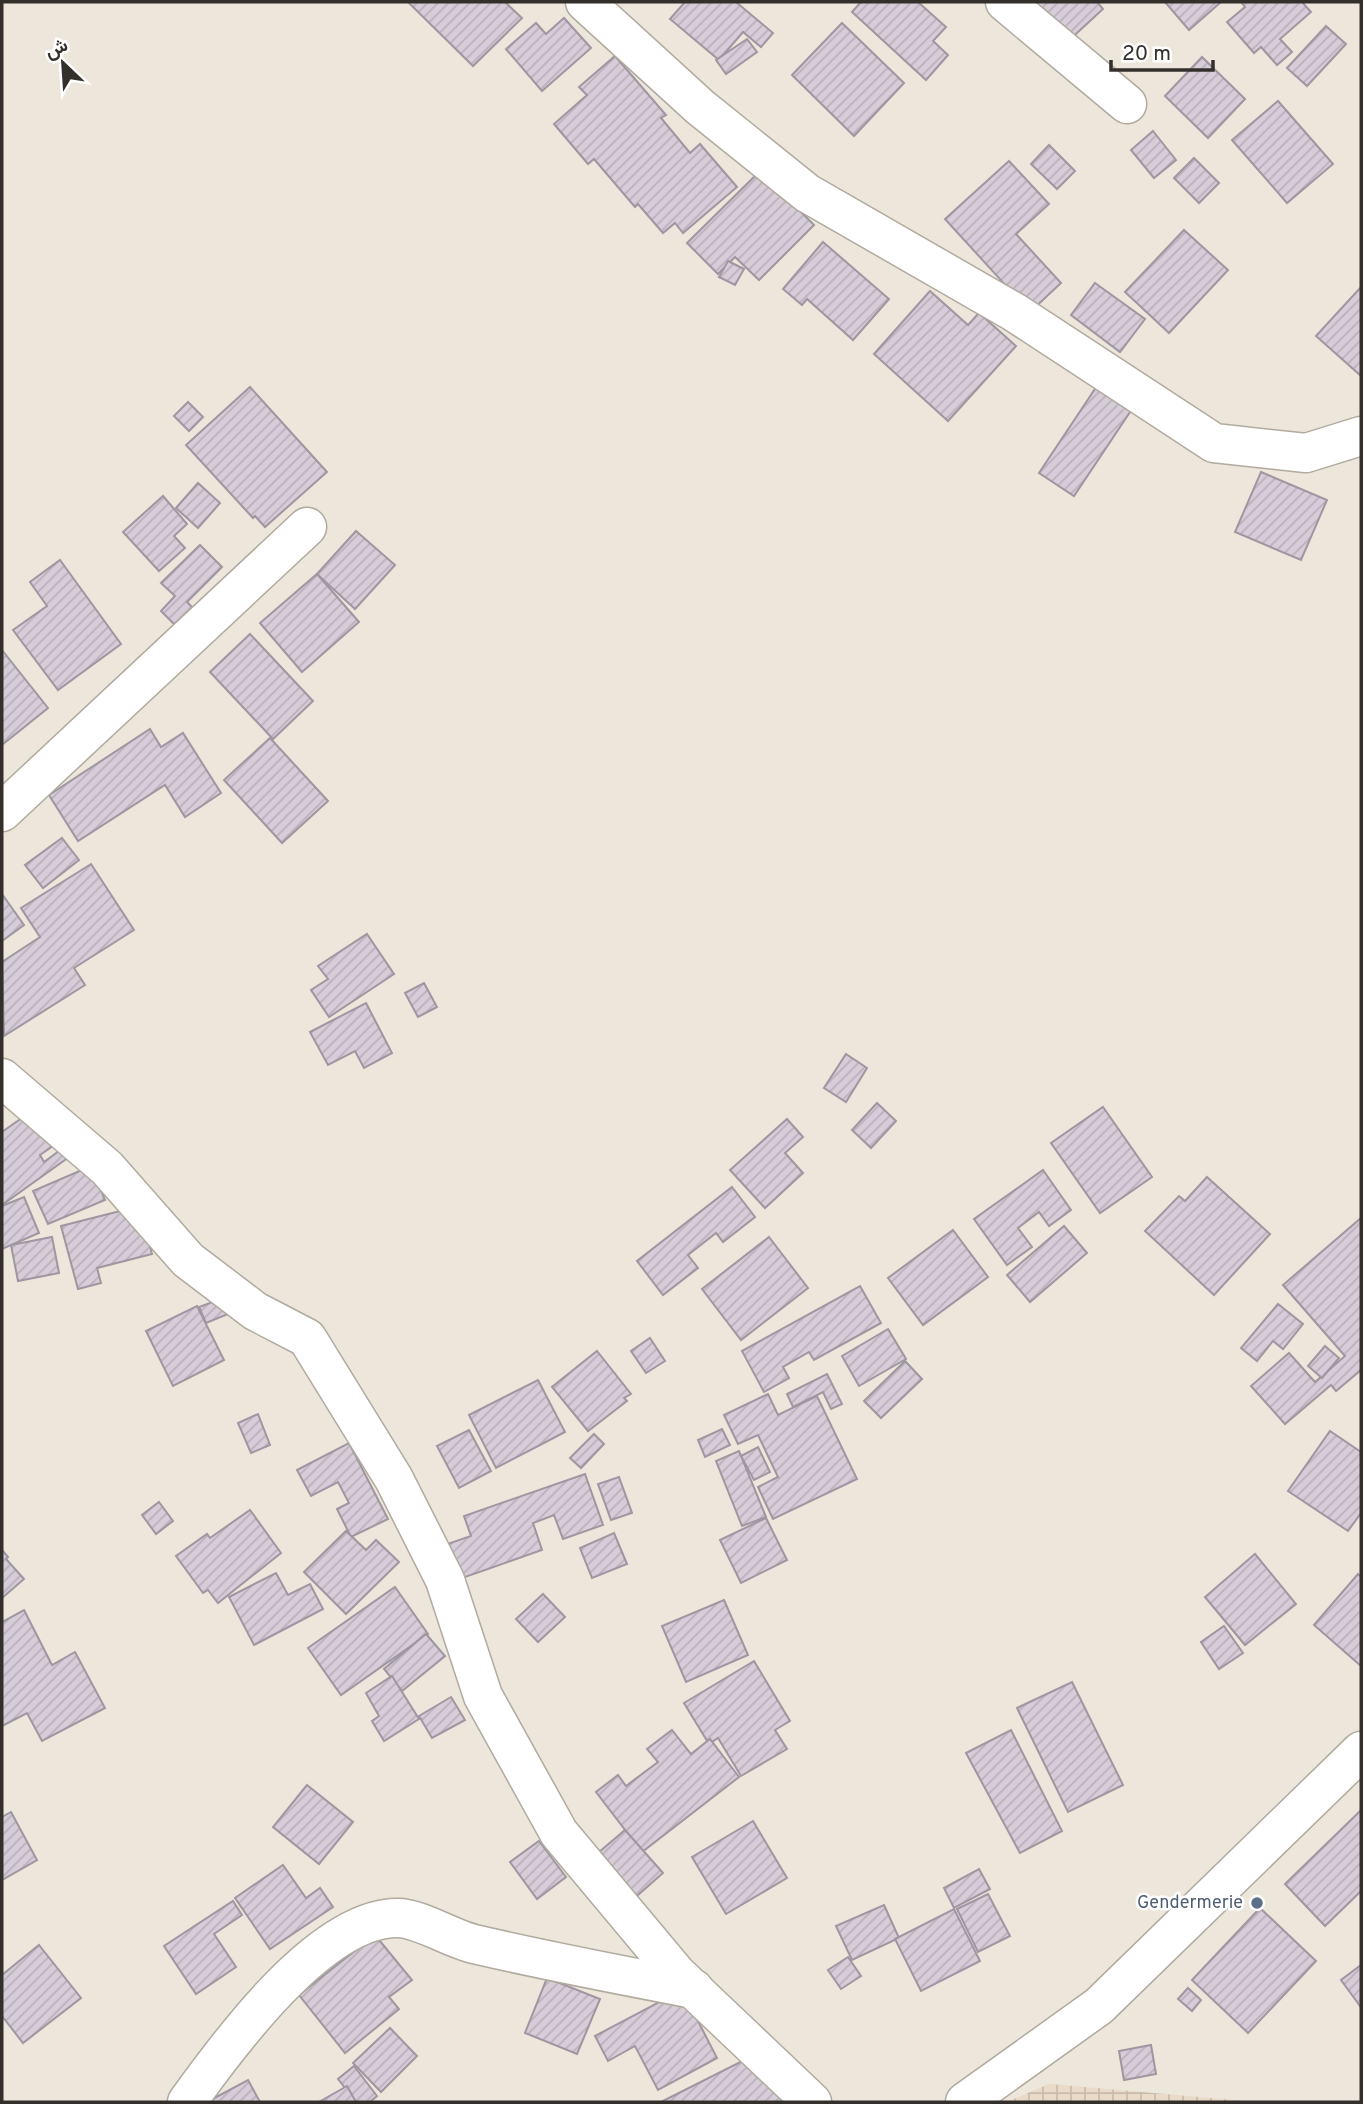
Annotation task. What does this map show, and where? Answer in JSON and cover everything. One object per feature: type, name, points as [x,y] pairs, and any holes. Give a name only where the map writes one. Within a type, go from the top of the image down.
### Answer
[{"type":"street","points":[[585,2],[700,107],[807,193],[1014,312],[1214,443],[1306,453],[1361,436]]},
{"type":"street","points":[[1005,2],[1127,104]]},
{"type":"street","points":[[2,812],[307,527]]},
{"type":"street","points":[[2,1078],[107,1168],[188,1260],[255,1311],[307,1338],[394,1479],[445,1580],[482,1696],[559,1833],[676,1973],[812,2102]]},
{"type":"street","points":[[965,2102],[1099,2006],[1361,1751]]},
{"type":"street","points":[[187,2102],[230,2043],[314,1954],[361,1925],[399,1917],[470,1943],[694,1989]]},
{"type":"shaded area","points":[[1050,2084],[1257,2102],[1007,2102]]},
{"type":"building","points":[[408,2],[505,2],[522,18],[473,66]]},
{"type":"building","points":[[685,2],[736,2],[773,33],[761,47],[743,32],[719,60],[670,19]]},
{"type":"building","points":[[861,2],[918,2],[946,27],[933,41],[948,55],[926,80],[852,12]]},
{"type":"building","points":[[1026,2],[1097,2],[1103,9],[1065,44]]},
{"type":"building","points":[[1165,2],[1221,2],[1189,30]]},
{"type":"building","points":[[1241,2],[1302,2],[1311,12],[1280,39],[1292,52],[1277,65],[1261,47],[1254,53],[1227,22],[1245,7]]},
{"type":"building","points":[[564,18],[591,48],[542,91],[506,49],[536,23],[546,34]]},
{"type":"building","points":[[842,23],[904,83],[854,136],[792,75]]},
{"type":"building","points":[[1326,26],[1346,44],[1307,86],[1287,68]]},
{"type":"building","points":[[747,39],[757,52],[726,74],[716,60]]},
{"type":"building","points":[[615,56],[666,115],[661,118],[690,153],[700,144],[737,187],[683,233],[675,223],[663,233],[638,204],[635,207],[594,159],[588,164],[554,124],[587,95],[579,87]]},
{"type":"building","points":[[1202,57],[1245,99],[1208,138],[1165,96]]},
{"type":"building","points":[[1278,101],[1333,164],[1287,203],[1232,140]]},
{"type":"building","points":[[1153,131],[1176,160],[1154,178],[1131,150]]},
{"type":"building","points":[[1049,145],[1075,171],[1057,189],[1031,164]]},
{"type":"building","points":[[1194,158],[1219,183],[1199,203],[1174,178]]},
{"type":"building","points":[[1009,161],[1049,204],[1016,234],[1061,283],[1030,312],[945,219]]},
{"type":"building","points":[[760,171],[814,225],[759,280],[735,257],[718,274],[687,243]]},
{"type":"building","points":[[1184,230],[1228,270],[1169,333],[1125,292]]},
{"type":"building","points":[[823,242],[889,299],[853,340],[807,299],[802,305],[783,289]]},
{"type":"building","points":[[728,261],[744,269],[735,285],[719,277]]},
{"type":"building","points":[[1095,283],[1145,319],[1120,352],[1071,315]]},
{"type":"building","points":[[1361,287],[1361,376],[1316,336]]},
{"type":"building","points":[[930,291],[968,325],[979,313],[1016,346],[948,421],[874,354]]},
{"type":"building","points":[[1105,374],[1140,397],[1074,496],[1039,473]]},
{"type":"building","points":[[250,387],[327,472],[265,527],[255,516],[253,518],[186,445]]},
{"type":"building","points":[[188,402],[203,417],[189,431],[174,416]]},
{"type":"building","points":[[1261,472],[1327,500],[1301,560],[1235,532]]},
{"type":"building","points":[[198,483],[220,503],[198,528],[176,508]]},
{"type":"building","points":[[163,496],[187,524],[174,536],[185,548],[159,571],[123,532]]},
{"type":"building","points":[[356,531],[395,565],[355,609],[317,574]]},
{"type":"building","points":[[200,545],[222,567],[187,602],[198,613],[180,630],[161,611],[175,596],[161,583]]},
{"type":"building","points":[[60,560],[121,644],[58,690],[13,630],[47,606],[30,582]]},
{"type":"building","points":[[317,574],[359,622],[302,672],[260,623]]},
{"type":"building","points":[[250,634],[313,701],[273,739],[210,672]]},
{"type":"building","points":[[2,650],[48,708],[2,745]]},
{"type":"building","points":[[150,729],[161,747],[183,733],[221,793],[185,817],[165,785],[78,841],[49,795]]},
{"type":"building","points":[[270,738],[328,801],[282,843],[224,780]]},
{"type":"building","points":[[62,838],[79,860],[43,888],[25,865]]},
{"type":"building","points":[[91,864],[134,930],[74,968],[85,985],[4,1036],[2,962],[40,937],[21,908]]},
{"type":"building","points":[[2,894],[24,925],[2,941]]},
{"type":"building","points":[[367,934],[394,974],[329,1017],[311,990],[328,979],[318,966]]},
{"type":"building","points":[[424,983],[437,1007],[418,1017],[405,993]]},
{"type":"building","points":[[366,1003],[392,1053],[364,1068],[355,1051],[328,1065],[310,1032]]},
{"type":"building","points":[[846,1054],[867,1068],[846,1102],[824,1088]]},
{"type":"building","points":[[877,1103],[896,1121],[871,1148],[852,1130]]},
{"type":"building","points":[[1103,1107],[1152,1177],[1100,1213],[1051,1143]]},
{"type":"building","points":[[36,1108],[60,1141],[40,1155],[44,1162],[70,1143],[76,1152],[2,1205],[2,1132]]},
{"type":"building","points":[[787,1119],[803,1137],[785,1153],[803,1173],[765,1208],[730,1170]]},
{"type":"building","points":[[91,1166],[105,1200],[48,1224],[33,1191]]},
{"type":"building","points":[[1043,1170],[1071,1210],[1049,1226],[1039,1212],[1018,1228],[1032,1247],[1007,1265],[974,1219]]},
{"type":"building","points":[[1207,1177],[1270,1234],[1214,1295],[1145,1231],[1179,1196],[1185,1201]]},
{"type":"building","points":[[732,1187],[755,1217],[723,1242],[716,1233],[688,1255],[698,1268],[663,1295],[637,1261]]},
{"type":"building","points":[[24,1197],[39,1233],[2,1249],[2,1206]]},
{"type":"building","points":[[140,1206],[152,1254],[97,1268],[101,1283],[78,1289],[61,1226]]},
{"type":"building","points":[[1361,1218],[1361,1370],[1336,1391],[1331,1385],[1285,1424],[1251,1386],[1289,1353],[1315,1382],[1345,1356],[1283,1285]]},
{"type":"building","points":[[1064,1226],[1087,1253],[1030,1302],[1007,1275]]},
{"type":"building","points":[[953,1230],[988,1277],[923,1325],[888,1278]]},
{"type":"building","points":[[52,1237],[59,1273],[18,1281],[11,1245]]},
{"type":"building","points":[[769,1237],[808,1288],[741,1340],[702,1289]]},
{"type":"building","points":[[860,1286],[881,1323],[814,1360],[809,1352],[783,1367],[789,1378],[764,1392],[742,1351]]},
{"type":"building","points":[[226,1297],[233,1312],[206,1323],[199,1307]]},
{"type":"building","points":[[1278,1304],[1303,1324],[1283,1349],[1273,1341],[1257,1361],[1241,1348]]},
{"type":"building","points":[[197,1306],[224,1360],[173,1386],[146,1331]]},
{"type":"building","points":[[888,1329],[906,1359],[859,1386],[842,1356]]},
{"type":"building","points":[[650,1338],[665,1361],[646,1373],[631,1351]]},
{"type":"building","points":[[1325,1346],[1339,1358],[1322,1378],[1308,1366]]},
{"type":"building","points":[[597,1351],[631,1394],[624,1398],[627,1401],[588,1431],[552,1387]]},
{"type":"building","points":[[905,1361],[922,1379],[881,1418],[864,1401]]},
{"type":"building","points":[[827,1374],[842,1404],[831,1409],[823,1392],[793,1407],[787,1394]]},
{"type":"building","points":[[538,1380],[565,1432],[496,1468],[469,1415]]},
{"type":"building","points":[[768,1394],[778,1415],[817,1396],[857,1479],[773,1519],[758,1487],[778,1477],[758,1435],[738,1444],[724,1415]]},
{"type":"building","points":[[258,1414],[270,1445],[251,1453],[238,1423]]},
{"type":"building","points":[[722,1429],[730,1445],[705,1457],[698,1440]]},
{"type":"building","points":[[469,1430],[491,1471],[459,1488],[437,1446]]},
{"type":"building","points":[[1330,1431],[1361,1452],[1361,1513],[1348,1531],[1288,1491]]},
{"type":"building","points":[[594,1434],[604,1444],[581,1468],[570,1458]]},
{"type":"building","points":[[349,1443],[388,1519],[351,1537],[337,1509],[349,1503],[338,1482],[311,1496],[297,1470]]},
{"type":"building","points":[[758,1447],[770,1472],[754,1480],[741,1456]]},
{"type":"building","points":[[739,1451],[766,1517],[742,1526],[716,1461]]},
{"type":"building","points":[[585,1474],[603,1525],[563,1539],[554,1515],[533,1523],[542,1550],[445,1584],[433,1549],[471,1536],[464,1516]]},
{"type":"building","points":[[619,1477],[632,1513],[611,1520],[598,1484]]},
{"type":"building","points":[[159,1502],[173,1521],[156,1534],[142,1515]]},
{"type":"building","points":[[250,1510],[281,1553],[218,1603],[208,1590],[203,1593],[176,1556],[207,1534],[210,1538]]},
{"type":"building","points":[[766,1518],[787,1560],[741,1583],[720,1540]]},
{"type":"building","points":[[346,1531],[366,1550],[376,1540],[399,1562],[346,1614],[304,1572]]},
{"type":"building","points":[[614,1533],[627,1564],[592,1578],[580,1548]]},
{"type":"building","points":[[2,1550],[8,1557],[6,1559],[24,1579],[2,1598]]},
{"type":"building","points":[[1255,1554],[1296,1604],[1245,1645],[1205,1597]]},
{"type":"building","points":[[276,1573],[288,1595],[310,1584],[323,1609],[254,1645],[229,1597]]},
{"type":"building","points":[[1358,1574],[1361,1577],[1361,1666],[1314,1625]]},
{"type":"building","points":[[395,1587],[428,1634],[341,1695],[308,1648]]},
{"type":"building","points":[[543,1594],[565,1617],[538,1642],[516,1619]]},
{"type":"building","points":[[724,1600],[748,1655],[686,1682],[662,1626]]},
{"type":"building","points":[[24,1610],[52,1665],[75,1652],[105,1708],[42,1741],[27,1713],[2,1726],[2,1622]]},
{"type":"building","points":[[1224,1626],[1243,1653],[1219,1669],[1201,1642]]},
{"type":"building","points":[[426,1634],[445,1656],[402,1691],[384,1669]]},
{"type":"building","points":[[754,1661],[790,1721],[775,1730],[787,1749],[741,1776],[718,1738],[709,1744],[684,1703]]},
{"type":"building","points":[[392,1676],[419,1719],[384,1741],[372,1721],[379,1716],[366,1693]]},
{"type":"building","points":[[1072,1682],[1123,1785],[1068,1812],[1017,1708]]},
{"type":"building","points":[[451,1697],[465,1720],[432,1738],[419,1716]]},
{"type":"building","points":[[672,1730],[691,1754],[710,1739],[739,1777],[642,1852],[596,1792],[618,1775],[626,1786],[658,1762],[647,1749]]},
{"type":"building","points":[[1011,1730],[1062,1831],[1020,1853],[966,1753]]},
{"type":"building","points":[[307,1785],[353,1822],[319,1864],[273,1827]]},
{"type":"building","points":[[1361,1810],[1361,1891],[1325,1926],[1285,1884]]},
{"type":"building","points":[[11,1812],[37,1860],[2,1880],[2,1817]]},
{"type":"building","points":[[753,1821],[787,1878],[726,1914],[692,1857]]},
{"type":"building","points":[[625,1830],[663,1873],[630,1902],[592,1858]]},
{"type":"building","points":[[539,1841],[566,1877],[537,1899],[510,1862]]},
{"type":"building","points":[[283,1865],[306,1898],[320,1888],[333,1907],[270,1949],[235,1898]]},
{"type":"building","points":[[979,1869],[990,1889],[954,1908],[944,1888]]},
{"type":"building","points":[[988,1894],[1010,1936],[978,1952],[957,1909]]},
{"type":"building","points":[[233,1901],[242,1915],[214,1934],[236,1967],[196,1994],[164,1946]]},
{"type":"building","points":[[884,1905],[899,1938],[852,1960],[836,1926]]},
{"type":"building","points":[[1260,1908],[1316,1961],[1248,2033],[1192,1980]]},
{"type":"building","points":[[954,1909],[980,1961],[921,1991],[895,1939]]},
{"type":"building","points":[[375,1935],[412,1980],[389,1997],[399,2009],[345,2053],[299,1995]]},
{"type":"building","points":[[39,1945],[81,1998],[23,2043],[2,2016],[2,1975]]},
{"type":"building","points":[[848,1957],[861,1976],[841,1989],[828,1970]]},
{"type":"building","points":[[1361,1965],[1361,2005],[1360,2006],[1341,1980]]},
{"type":"building","points":[[547,1978],[600,1999],[577,2054],[525,2033]]},
{"type":"building","points":[[1188,1988],[1201,2000],[1192,2011],[1178,1999]]},
{"type":"building","points":[[682,1990],[717,2058],[658,2090],[635,2046],[608,2061],[595,2036]]},
{"type":"building","points":[[390,2028],[417,2056],[381,2092],[353,2063]]},
{"type":"building","points":[[1151,2045],[1156,2074],[1124,2080],[1119,2051]]},
{"type":"building","points":[[766,2049],[792,2102],[661,2102]]},
{"type":"building","points":[[354,2066],[377,2096],[370,2102],[356,2102],[338,2079]]},
{"type":"building","points":[[248,2080],[260,2102],[207,2102]]},
{"type":"building","points":[[347,2086],[356,2102],[319,2102]]},
{"type":"place","name":"Gendermerie","points":[[1257,1903]]}]
